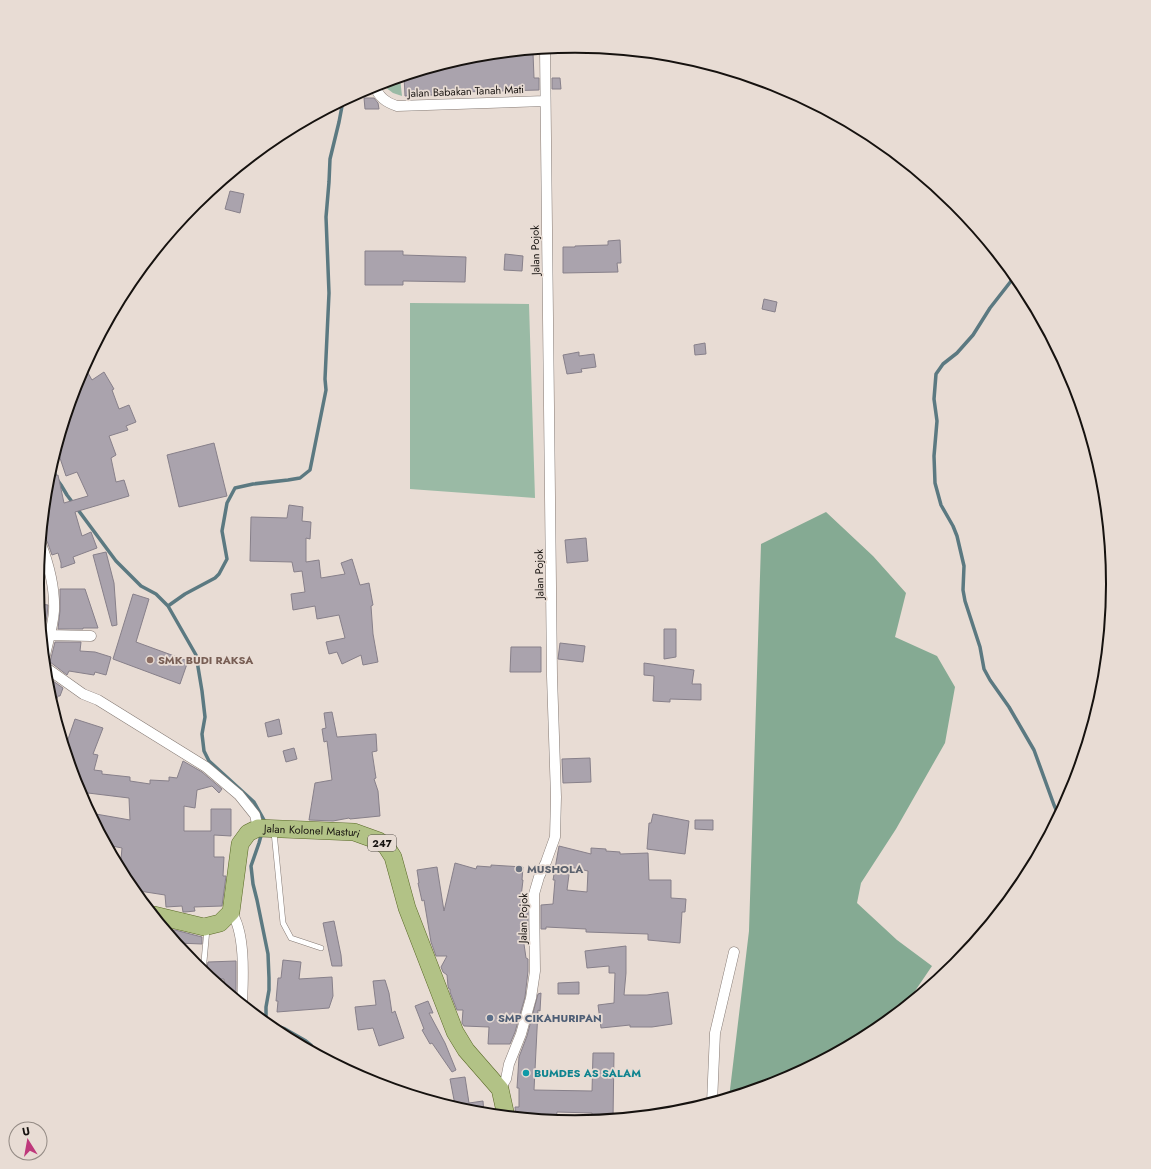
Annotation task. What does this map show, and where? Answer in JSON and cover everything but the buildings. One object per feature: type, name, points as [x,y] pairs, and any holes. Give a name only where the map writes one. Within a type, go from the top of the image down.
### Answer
[{"type":"main road","name":"Jalan Kolonel Masturi","points":[[231,912],[240,844],[248,833],[266,828],[354,832],[379,841],[386,846],[393,857],[407,908],[455,1032],[466,1050],[500,1089],[505,1111]]},
{"type":"main road","points":[[161,917],[204,927],[220,923],[231,912]]},
{"type":"street","name":"Jalan Pojok","points":[[500,1089],[506,1079],[509,1064],[521,1034],[531,998],[535,971],[534,894],[555,836],[556,798],[552,676],[545,54]]},
{"type":"street","name":"Jalan Babakan Tanah Mati","points":[[377,91],[388,103],[397,106],[545,101]]},
{"type":"street","points":[[45,556],[53,588],[54,612],[48,642]]},
{"type":"street","points":[[49,635],[91,636]]},
{"type":"street","points":[[52,672],[83,694],[98,700],[206,767],[239,795],[266,828]]},
{"type":"street","points":[[231,912],[236,918],[241,944],[243,974],[242,998]]},
{"type":"street","points":[[712,1098],[715,1033],[734,952]]},
{"type":"lane","points":[[266,828],[283,923],[291,938],[322,948]]},
{"type":"lane","points":[[204,964],[207,926]]},
{"type":"green space","points":[[401,83],[402,96],[393,93],[386,88]]},
{"type":"green space","points":[[410,303],[529,304],[535,498],[410,489]]},
{"type":"green space","points":[[826,512],[873,556],[906,593],[895,637],[937,656],[955,687],[945,743],[896,829],[861,883],[857,903],[897,940],[932,966],[913,995],[871,1026],[841,1045],[779,1076],[730,1093],[749,931],[761,544]]},
{"type":"waterway","points":[[168,606],[185,594],[215,578],[219,574],[227,559],[222,531],[227,503],[235,488],[253,484],[300,478],[310,470],[326,390],[325,379],[329,293],[326,217],[330,159],[342,107]]},
{"type":"waterway","points":[[1011,281],[990,308],[973,335],[957,353],[943,364],[936,374],[934,399],[937,421],[934,456],[935,483],[941,505],[957,536],[964,566],[963,590],[965,601],[980,647],[984,669],[1009,707],[1034,750],[1056,810]]},
{"type":"waterway","points":[[55,476],[67,495],[116,561],[141,586],[156,594],[168,606],[196,655],[205,717],[202,734],[204,751],[209,761],[254,802],[264,820],[263,824]]},
{"type":"waterway","points":[[262,832],[251,866],[253,884],[268,954],[269,990],[266,1016]]},
{"type":"waterway","points":[[284,1029],[311,1046]]},
{"type":"place","name":"SMK BUDI RAKSA","points":[[150,660]]},
{"type":"place","name":"MUSHOLA","points":[[519,869]]},
{"type":"place","name":"SMP CIKAHURIPAN","points":[[490,1018]]},
{"type":"place","name":"BUMDES AS SALAM","points":[[526,1073]]}]
